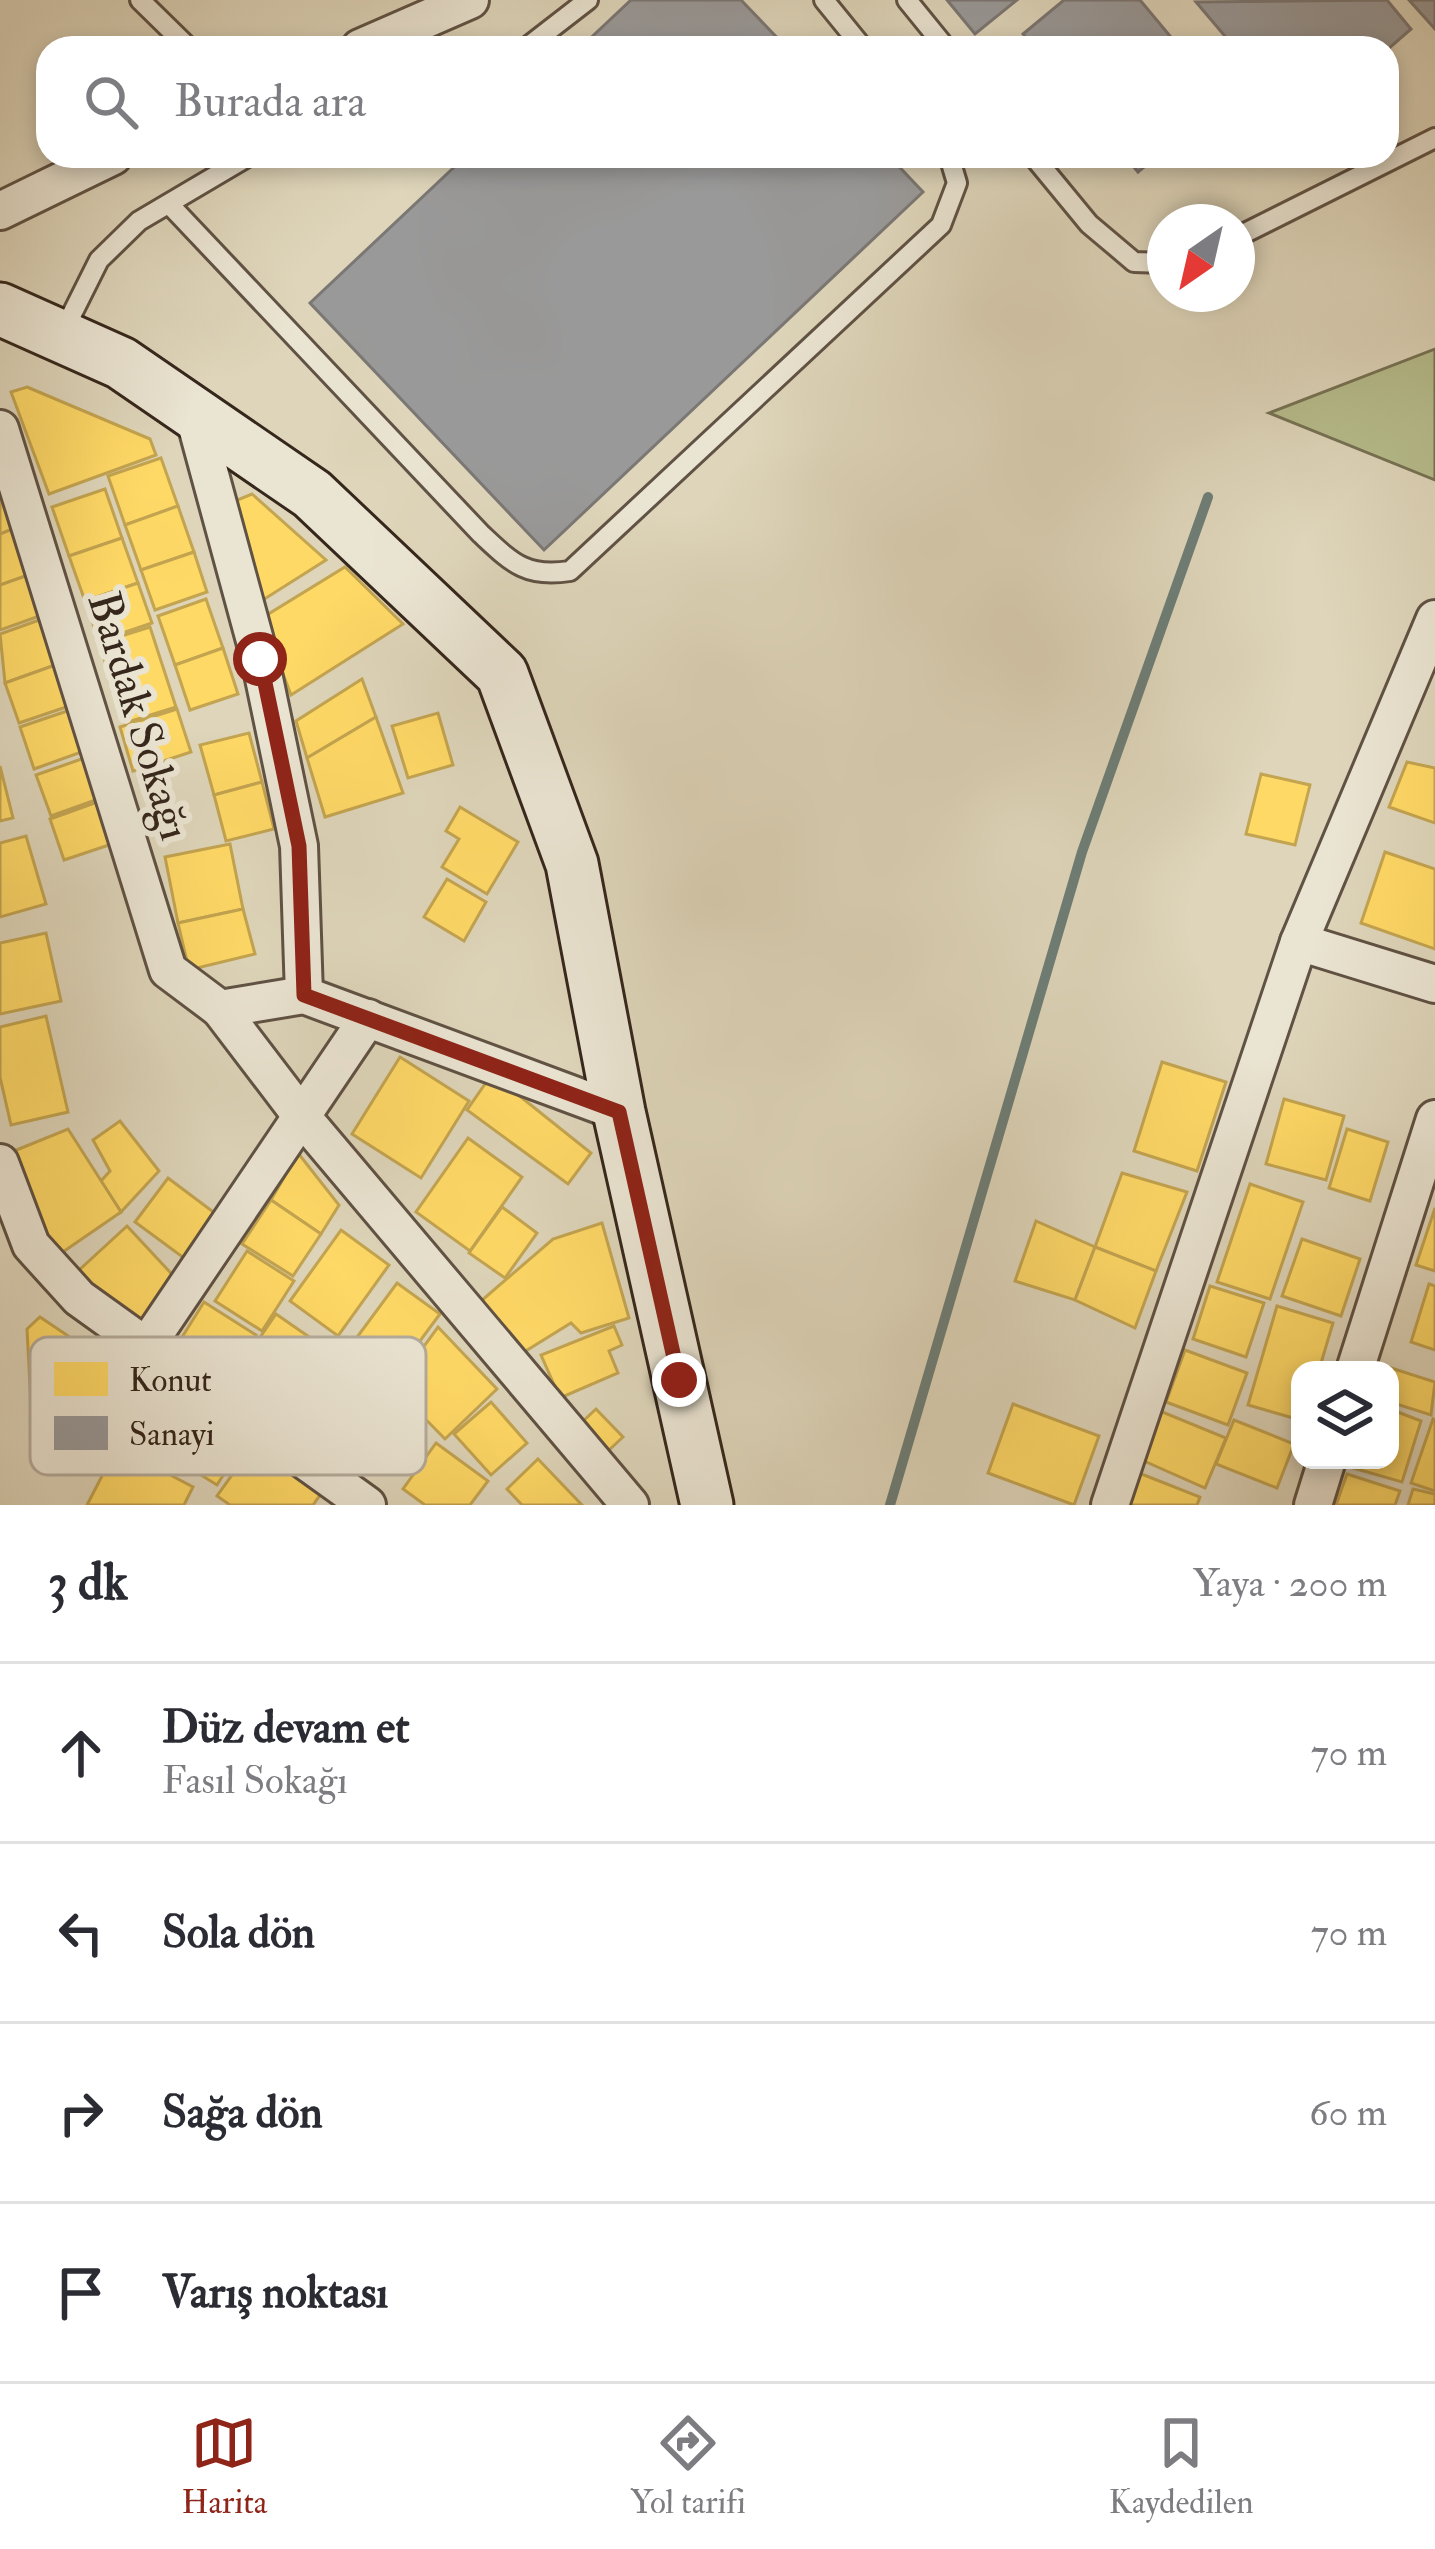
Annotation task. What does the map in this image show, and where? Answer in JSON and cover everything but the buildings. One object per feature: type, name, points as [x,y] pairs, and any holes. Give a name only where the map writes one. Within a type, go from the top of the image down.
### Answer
[{"type":"main road","points":[[0,309],[121,363],[312,494],[502,674],[572,864],[619,1112],[707,1505]]},
{"type":"street","points":[[388,36],[470,0]]},
{"type":"street","points":[[0,211],[88,168]]},
{"type":"street","points":[[193,412],[260,659],[299,846],[304,995]]},
{"type":"street","name":"Bardak Sokağı","points":[[0,429],[168,970],[220,1009],[303,1118],[630,1505]]},
{"type":"street","points":[[1110,1505],[1299,942],[1435,620]]},
{"type":"street","points":[[1299,942],[1435,984]]},
{"type":"street","points":[[220,1009],[304,995],[619,1112]]},
{"type":"street","points":[[153,1337],[368,1018]]},
{"type":"street","points":[[1358,1361],[1435,1118]]},
{"type":"street","points":[[0,1163],[31,1244],[79,1298],[130,1337]]},
{"type":"street","points":[[1312,1505],[1324,1469]]},
{"type":"street","points":[[325,1475],[367,1505]]},
{"type":"lane","points":[[140,0],[177,36]]},
{"type":"lane","points":[[542,36],[588,0]]},
{"type":"lane","points":[[824,0],[853,36]]},
{"type":"lane","points":[[907,0],[936,36]]},
{"type":"lane","points":[[1399,156],[1435,138]]},
{"type":"lane","points":[[61,336],[99,260],[139,221],[229,168]]},
{"type":"lane","points":[[169,204],[481,534],[522,572],[543,575],[570,571],[941,225],[957,183],[953,168]]},
{"type":"lane","points":[[1043,168],[1089,224],[1134,262],[1147,262]]},
{"type":"lane","points":[[1255,228],[1375,168]]},
{"type":"green space","points":[[1435,349],[1435,480],[1269,413]]},
{"type":"waterway","points":[[890,1505],[1082,852],[1208,497]]},
{"type":"route","points":[[260,659],[299,846],[304,995],[619,1112],[679,1380]]}]
